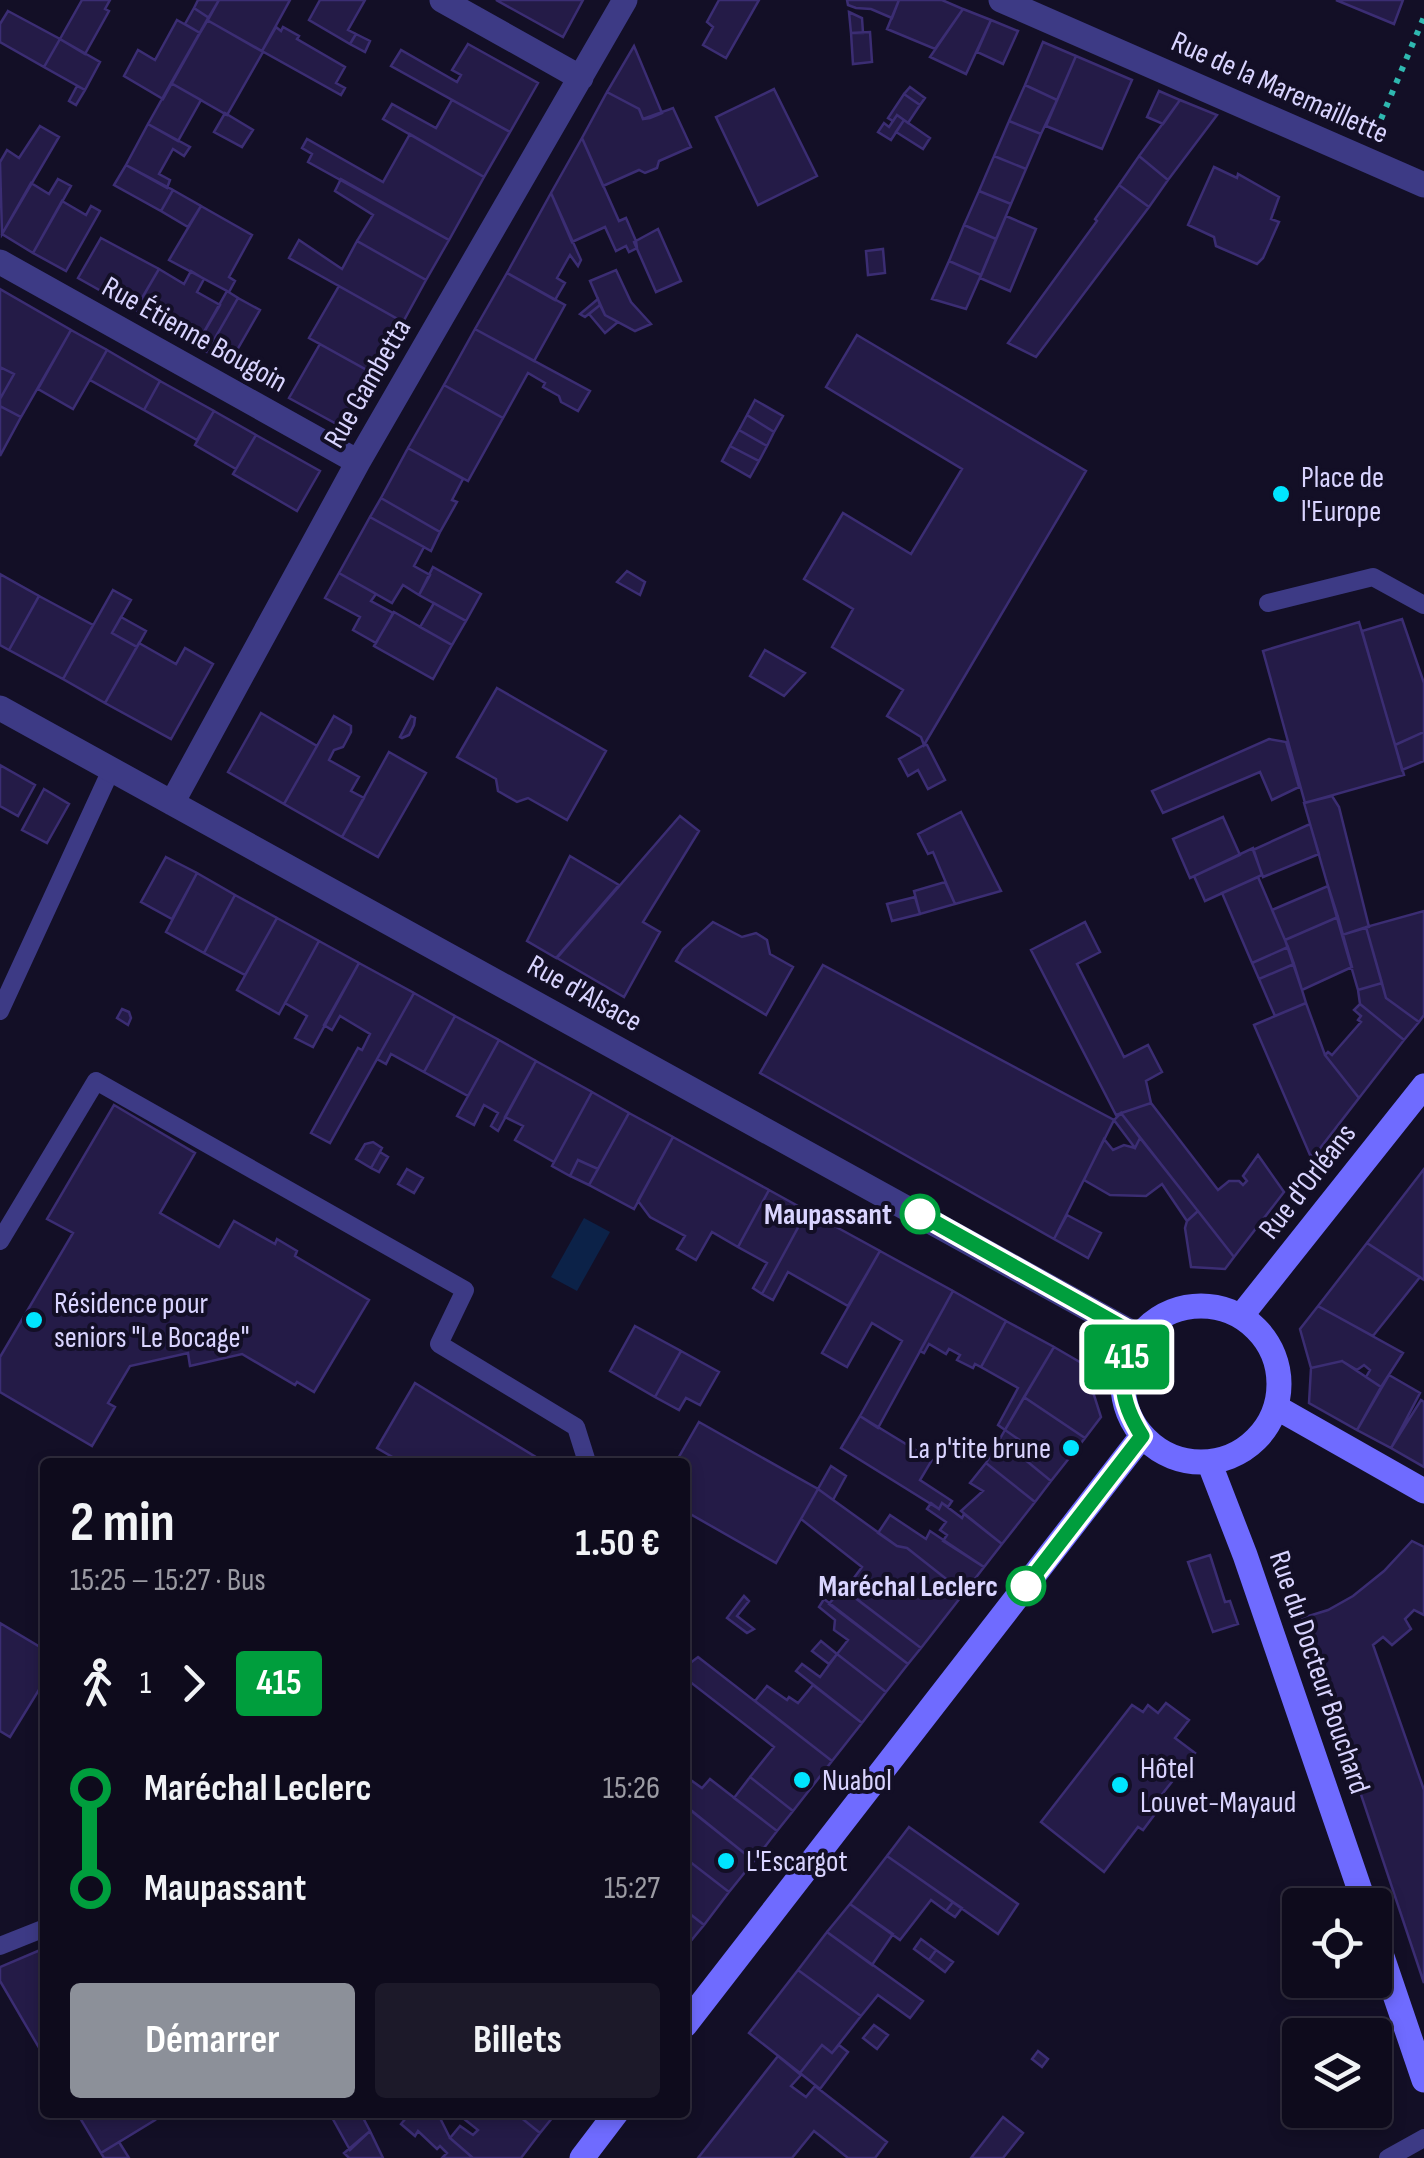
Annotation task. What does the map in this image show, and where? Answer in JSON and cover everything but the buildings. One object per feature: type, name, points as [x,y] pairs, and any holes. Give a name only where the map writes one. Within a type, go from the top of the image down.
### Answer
[{"type":"street","points":[[442,0],[581,78]]},
{"type":"street","name":"Rue Gambetta","points":[[172,803],[358,462],[625,0]]},
{"type":"street","name":"Rue de la Maremaillette","points":[[1001,0],[1424,186]]},
{"type":"street","name":"Rue Étienne Bougoin","points":[[0,262],[358,462]]},
{"type":"street","name":"Rue d'Alsace","points":[[0,708],[1138,1336]]},
{"type":"street","name":"Rue d'Orléans","points":[[1241,1316],[1424,1086]]},
{"type":"street","points":[[1197,1306],[1220,1308],[1241,1316],[1261,1334],[1274,1356],[1280,1381],[1276,1407],[1266,1427],[1251,1444],[1232,1456],[1209,1462],[1184,1461],[1162,1452],[1142,1436],[1128,1414],[1122,1387],[1126,1360],[1138,1336],[1155,1320],[1175,1310],[1197,1306]]},
{"type":"street","points":[[1276,1407],[1424,1491]]},
{"type":"street","points":[[690,2019],[1142,1436]]},
{"type":"street","name":"Rue du Docteur Bouchard","points":[[1209,1462],[1246,1555],[1358,1888]]},
{"type":"street","points":[[1392,1986],[1424,2080]]},
{"type":"street","points":[[582,2158],[612,2118]]},
{"type":"lane","points":[[1268,603],[1373,578],[1424,605]]},
{"type":"lane","points":[[0,1010],[111,770]]},
{"type":"lane","points":[[0,1241],[96,1080],[466,1290],[439,1344],[576,1426],[586,1458]]},
{"type":"lane","points":[[0,1946],[40,1930]]},
{"type":"lane","points":[[1388,2158],[1424,2138]]},
{"type":"path","points":[[1364,159],[1424,16]]},
{"type":"water","points":[[584,1218],[610,1232],[577,1291],[551,1277]]},
{"type":"bus line","name":"415","points":[[920,1214],[1138,1336],[1126,1360],[1122,1387],[1128,1414],[1142,1436],[1026,1586]]},
{"type":"place","name":"Place de l'Europe","points":[[1281,494]]},
{"type":"place","name":"Maupassant","points":[[920,1214]]},
{"type":"place","name":"Résidence pour seniors \"Le Bocage\"","points":[[34,1320]]},
{"type":"place","name":"La p'tite brune","points":[[1071,1448]]},
{"type":"place","name":"Maréchal Leclerc","points":[[1026,1586]]},
{"type":"place","name":"Nuabol","points":[[802,1780]]},
{"type":"place","name":"Hôtel Louvet-Mayaud","points":[[1120,1785]]},
{"type":"place","name":"L'Escargot","points":[[726,1861]]}]
